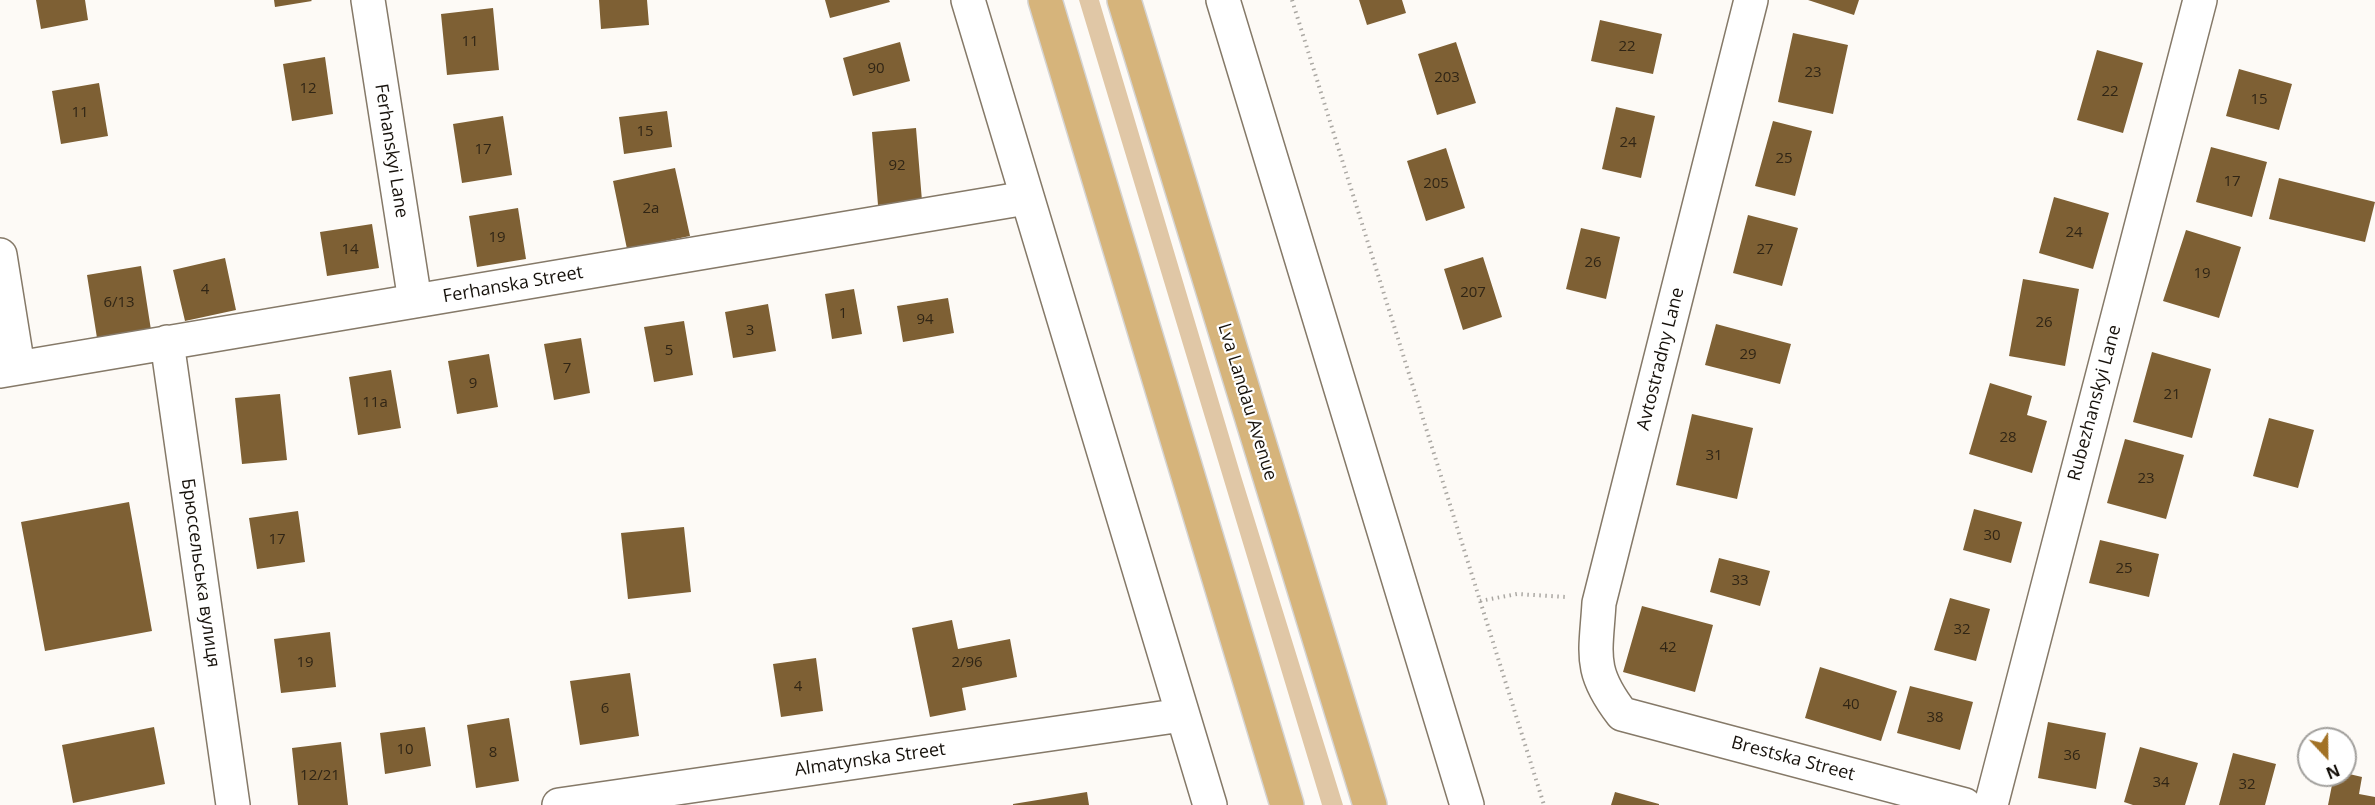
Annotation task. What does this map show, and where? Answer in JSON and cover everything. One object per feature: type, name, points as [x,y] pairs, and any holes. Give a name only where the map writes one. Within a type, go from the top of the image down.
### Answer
[{"type":"main road","points":[[1045,0],[1287,805]]},
{"type":"main road","name":"Lva Landau Avenue","points":[[1124,0],[1370,805]]},
{"type":"street","name":"Ferhanskyi Lane","points":[[368,0],[415,302]]},
{"type":"street","points":[[968,0],[1210,805]]},
{"type":"street","points":[[1223,0],[1467,805]]},
{"type":"street","name":"Avtostradny Lane","points":[[1622,714],[1607,694],[1595,666],[1599,603],[1751,0]]},
{"type":"street","name":"Rubezhanskyi Lane","points":[[1991,805],[2200,0]]},
{"type":"street","name":"Ferhanska Street","points":[[9,369],[1026,198]]},
{"type":"street","points":[[0,255],[9,369]]},
{"type":"street","name":"Брюссельська вулиця","points":[[166,342],[233,805]]},
{"type":"street","name":"Brestska Street","points":[[1622,714],[1965,805]]},
{"type":"street","name":"Almatynska Street","points":[[559,805],[1182,715]]},
{"type":"path","points":[[1292,0],[1544,805]]},
{"type":"path","points":[[1480,601],[1517,594],[1557,595],[1599,603]]},
{"type":"shaded area","points":[[1079,0],[1099,0],[1241,476],[1343,805],[1322,805]]},
{"type":"building","points":[[36,0],[85,0],[88,20],[41,29]]},
{"type":"building","points":[[274,0],[311,0],[312,1],[275,7]]},
{"type":"building","points":[[599,0],[647,0],[649,25],[601,29]]},
{"type":"building","points":[[825,0],[889,0],[890,2],[830,18]]},
{"type":"building","points":[[1359,0],[1402,0],[1406,13],[1367,25]]},
{"type":"building","points":[[1808,0],[1859,0],[1854,15]]},
{"type":"building","points":[[493,8],[499,70],[447,75],[441,14]]},
{"type":"building","points":[[1600,20],[1662,34],[1653,74],[1591,61]]},
{"type":"building","points":[[1793,33],[1848,45],[1833,114],[1778,102]]},
{"type":"building","points":[[900,42],[910,81],[853,96],[843,58]]},
{"type":"building","points":[[1456,42],[1476,103],[1437,115],[1418,54]]},
{"type":"building","points":[[2097,50],[2143,63],[2123,133],[2077,120]]},
{"type":"building","points":[[325,57],[333,114],[292,121],[283,64]]},
{"type":"building","points":[[2239,69],[2292,84],[2279,130],[2226,116]]},
{"type":"building","points":[[99,83],[108,136],[61,144],[52,91]]},
{"type":"building","points":[[1616,107],[1655,116],[1641,178],[1602,169]]},
{"type":"building","points":[[667,111],[672,147],[624,154],[619,117]]},
{"type":"building","points":[[503,116],[512,175],[462,183],[453,124]]},
{"type":"building","points":[[1773,121],[1812,131],[1795,196],[1755,186]]},
{"type":"building","points":[[916,128],[922,201],[878,205],[872,132]]},
{"type":"building","points":[[2211,147],[2267,162],[2252,217],[2196,202]]},
{"type":"building","points":[[1446,148],[1465,208],[1426,221],[1407,161]]},
{"type":"building","points":[[675,168],[690,236],[627,249],[613,181]]},
{"type":"building","points":[[2279,178],[2375,202],[2365,242],[2269,219]]},
{"type":"building","points":[[2054,197],[2109,213],[2093,269],[2039,253]]},
{"type":"building","points":[[518,208],[526,259],[477,267],[469,216]]},
{"type":"building","points":[[1748,215],[1798,228],[1782,286],[1733,273]]},
{"type":"building","points":[[372,224],[379,268],[327,276],[320,232]]},
{"type":"building","points":[[1581,228],[1620,237],[1606,299],[1566,289]]},
{"type":"building","points":[[2186,230],[2241,247],[2219,318],[2163,301]]},
{"type":"building","points":[[1483,257],[1502,317],[1463,330],[1444,269]]},
{"type":"building","points":[[225,258],[236,310],[185,321],[173,270]]},
{"type":"building","points":[[141,266],[151,330],[97,338],[87,275]]},
{"type":"building","points":[[2023,279],[2079,289],[2065,366],[2009,356]]},
{"type":"building","points":[[854,289],[862,334],[832,339],[825,294]]},
{"type":"building","points":[[948,298],[954,333],[903,342],[897,306]]},
{"type":"building","points":[[768,304],[776,351],[733,358],[725,312]]},
{"type":"building","points":[[684,321],[693,375],[654,382],[644,327]]},
{"type":"building","points":[[1716,324],[1791,344],[1780,384],[1705,365]]},
{"type":"building","points":[[581,338],[590,393],[554,400],[544,344]]},
{"type":"building","points":[[2152,352],[2211,369],[2192,438],[2133,422]]},
{"type":"building","points":[[489,354],[498,407],[457,414],[448,361]]},
{"type":"building","points":[[391,370],[401,428],[358,435],[349,377]]},
{"type":"building","points":[[1990,383],[2032,396],[2027,415],[2047,421],[2032,473],[1969,454]]},
{"type":"building","points":[[280,394],[287,460],[242,464],[235,398]]},
{"type":"building","points":[[1692,414],[1753,428],[1737,499],[1676,485]]},
{"type":"building","points":[[2269,418],[2314,430],[2298,488],[2253,476]]},
{"type":"building","points":[[2125,439],[2184,455],[2166,519],[2107,503]]},
{"type":"building","points":[[129,502],[152,631],[45,651],[21,522]]},
{"type":"building","points":[[1974,509],[2022,522],[2011,563],[1963,550]]},
{"type":"building","points":[[298,511],[305,562],[257,569],[249,518]]},
{"type":"building","points":[[684,527],[691,592],[628,599],[621,533]]},
{"type":"building","points":[[2100,540],[2159,554],[2149,597],[2089,583]]},
{"type":"building","points":[[1719,558],[1770,571],[1760,606],[1710,592]]},
{"type":"building","points":[[1950,598],[1990,609],[1976,661],[1934,650]]},
{"type":"building","points":[[1642,606],[1713,625],[1695,692],[1623,672]]},
{"type":"building","points":[[952,620],[958,649],[1010,639],[1017,677],[962,688],[966,710],[930,717],[912,628]]},
{"type":"building","points":[[330,632],[336,687],[281,693],[274,639]]},
{"type":"building","points":[[816,658],[823,711],[781,717],[773,664]]},
{"type":"building","points":[[1820,667],[1897,691],[1881,741],[1805,718]]},
{"type":"building","points":[[630,673],[639,736],[580,745],[570,681]]},
{"type":"building","points":[[1910,686],[1973,702],[1960,750],[1897,733]]},
{"type":"building","points":[[509,718],[519,781],[476,788],[467,725]]},
{"type":"building","points":[[2048,722],[2106,733],[2096,789],[2038,778]]},
{"type":"building","points":[[154,727],[165,784],[73,803],[62,745]]},
{"type":"building","points":[[425,727],[431,766],[385,774],[380,733]]},
{"type":"building","points":[[341,742],[348,805],[298,805],[292,748]]},
{"type":"building","points":[[2140,747],[2198,763],[2185,805],[2133,805],[2124,802]]},
{"type":"building","points":[[2233,753],[2276,764],[2265,805],[2219,805]]},
{"type":"building","points":[[2357,776],[2362,777],[2359,794],[2375,797],[2375,805],[2328,805],[2332,787],[2357,787]]},
{"type":"building","points":[[1087,792],[1089,805],[1013,805],[1013,804]]},
{"type":"building","points":[[1615,792],[1659,804],[1659,805],[1611,805]]}]
